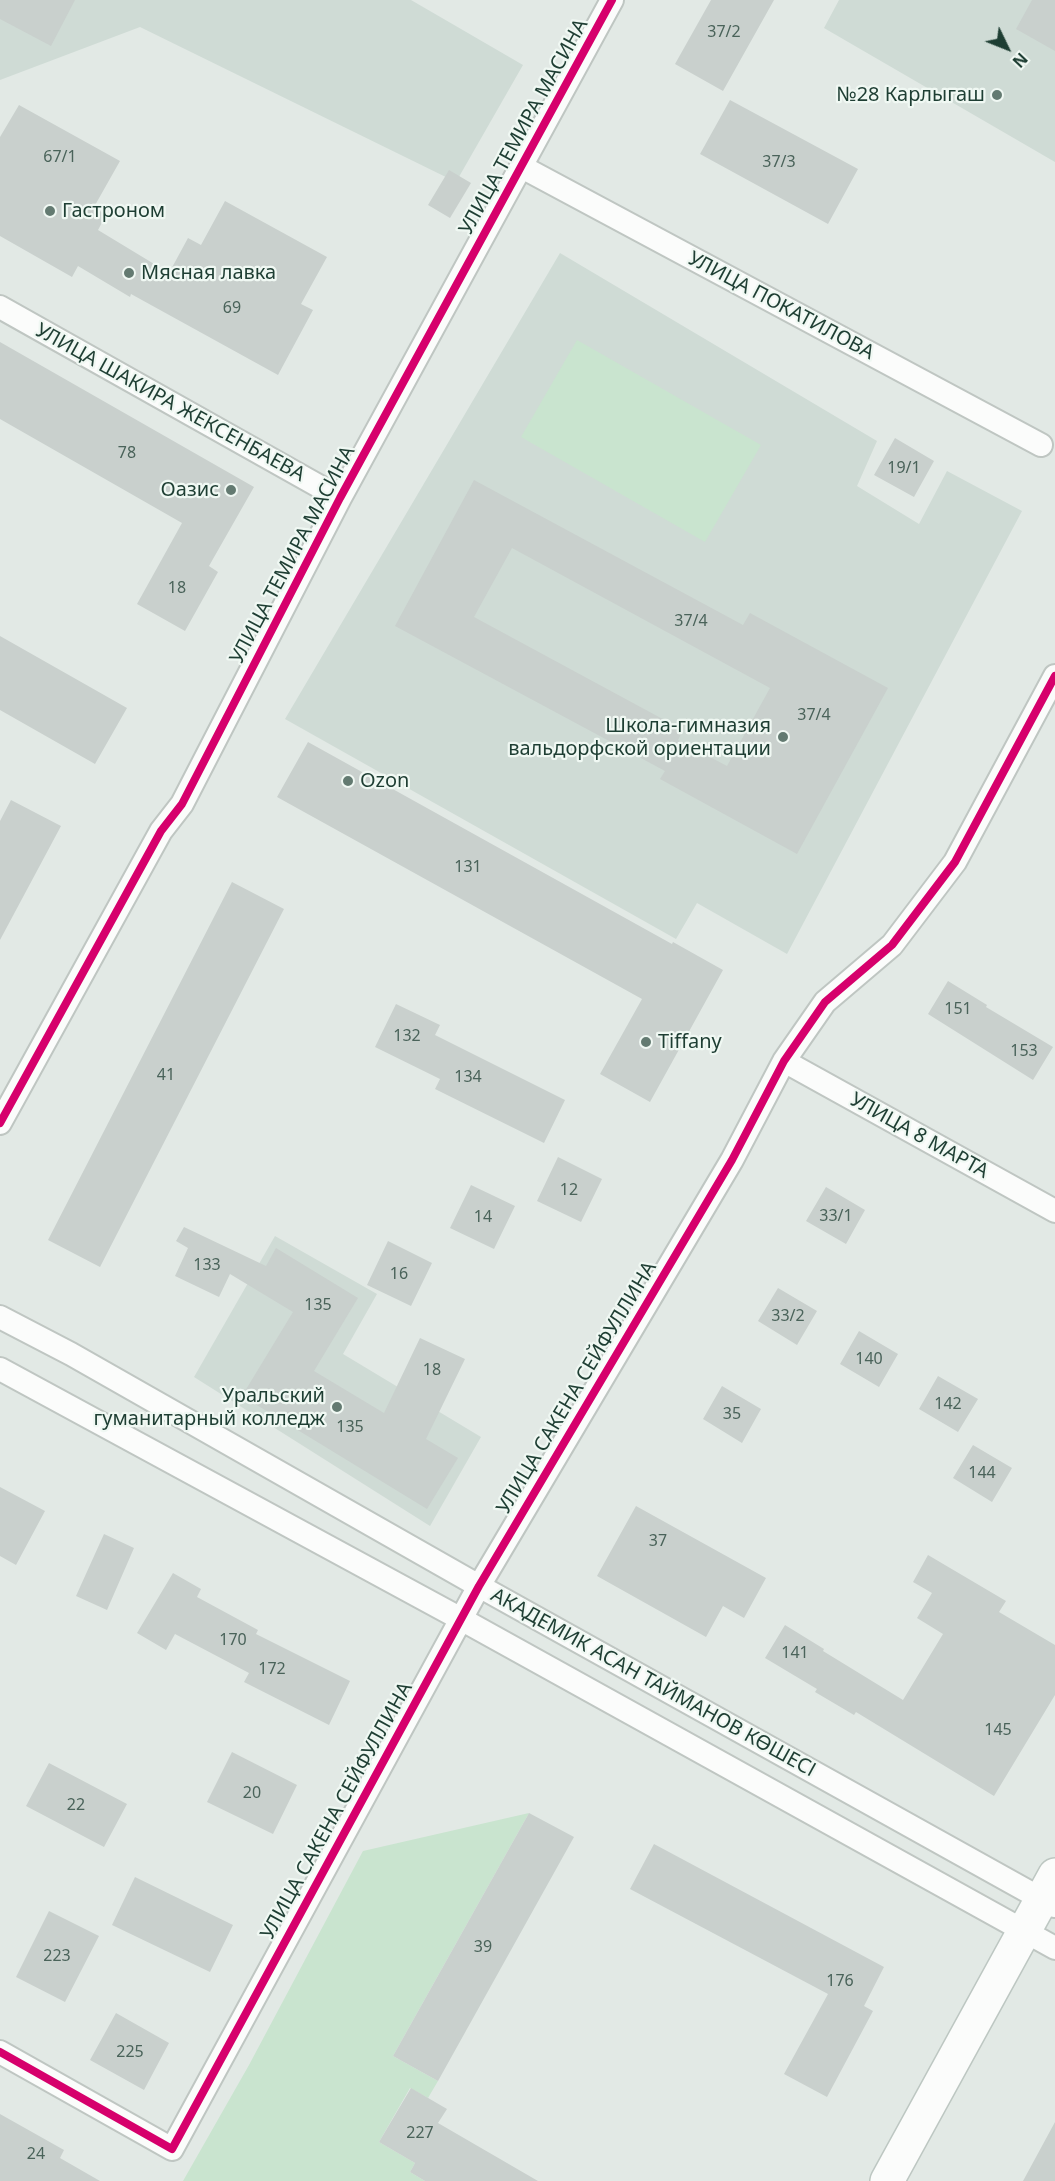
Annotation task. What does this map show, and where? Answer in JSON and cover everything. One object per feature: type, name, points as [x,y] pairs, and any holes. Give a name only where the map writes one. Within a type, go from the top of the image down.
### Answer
[{"type":"street","name":"УЛИЦА ТЕМИРА МАСИНА","points":[[0,1124],[161,831],[182,804],[340,498],[612,0]]},
{"type":"street","name":"УЛИЦА ПОКАТИЛОВА","points":[[522,167],[1041,446]]},
{"type":"street","name":"УЛИЦА ШАКИРА ЖЕКСЕНБАЕВА","points":[[0,307],[340,498]]},
{"type":"street","name":"УЛИЦА САКЕНА СЕЙФУЛЛИНА","points":[[0,2052],[172,2149],[460,1619],[732,1160],[784,1061],[825,1002],[892,945],[955,861],[1055,676]]},
{"type":"street","name":"УЛИЦА 8 МАРТА","points":[[784,1061],[1055,1211]]},
{"type":"street","name":"АКАДЕМИК АСАН ТАЙМАНОВ КӨШЕСІ","points":[[0,1317],[71,1354],[479,1586],[1051,1894]]},
{"type":"street","name":"АКАДЕМИК АСАН ТАЙМАНОВ КӨШЕСІ","points":[[0,1369],[460,1619],[1055,1948]]},
{"type":"street","points":[[887,2181],[1024,1931],[1051,1894]]},
{"type":"shaded area","points":[[0,0],[411,0],[523,65],[456,182],[140,27],[0,80]]},
{"type":"shaded area","name":"№28 Карлыгаш","points":[[839,0],[1055,0],[1055,162],[824,28]]},
{"type":"shaded area","points":[[560,253],[877,441],[857,486],[919,524],[947,471],[1022,511],[787,954],[697,903],[676,939],[285,719]]},
{"type":"shaded area","name":"Уральский гуманитарный колледж","points":[[275,1236],[377,1294],[343,1354],[481,1437],[430,1526],[194,1377]]},
{"type":"green space","points":[[577,340],[761,445],[705,542],[521,437]]},
{"type":"green space","points":[[529,1813],[393,2056],[438,2081],[428,2098],[410,2088],[379,2142],[415,2163],[410,2172],[425,2181],[183,2181],[249,2065],[363,1851]]},
{"type":"building","points":[[0,0],[75,0],[51,46],[0,19]]},
{"type":"building","points":[[711,0],[774,0],[723,91],[675,64]]},
{"type":"building","points":[[1032,0],[1055,0],[1055,51],[1016,29]]},
{"type":"building","points":[[730,100],[858,169],[828,224],[700,154]]},
{"type":"building","points":[[19,105],[120,161],[94,207],[106,215],[98,230],[169,273],[188,238],[201,245],[225,201],[327,257],[301,304],[313,310],[278,375],[131,294],[130,297],[78,266],[72,277],[0,236],[0,137]]},
{"type":"building","points":[[449,170],[471,183],[450,218],[428,205]]},
{"type":"building","points":[[0,342],[254,487],[209,566],[218,572],[185,631],[137,604],[182,523],[0,419]]},
{"type":"building","points":[[895,438],[934,461],[914,497],[874,475]]},
{"type":"building","points":[[474,480],[743,625],[750,613],[888,688],[797,854],[660,779],[665,771],[395,626]],"holes":[[[512,548],[770,688],[727,766],[678,740],[683,730],[474,617]]]},
{"type":"building","points":[[0,636],[127,708],[95,764],[0,710]]},
{"type":"building","points":[[308,742],[723,970],[650,1102],[600,1074],[642,999],[277,797]]},
{"type":"building","points":[[11,800],[61,826],[0,940],[0,821]]},
{"type":"building","points":[[232,882],[284,909],[100,1267],[48,1240]]},
{"type":"building","points":[[948,981],[1053,1047],[1033,1080],[928,1014]]},
{"type":"building","points":[[396,1004],[440,1025],[435,1035],[565,1100],[544,1143],[435,1089],[440,1079],[375,1047]]},
{"type":"building","points":[[558,1157],[602,1179],[581,1222],[537,1201]]},
{"type":"building","points":[[471,1185],[515,1206],[494,1249],[450,1228]]},
{"type":"building","points":[[826,1187],[865,1210],[846,1244],[806,1221]]},
{"type":"building","points":[[184,1227],[266,1266],[276,1248],[358,1298],[314,1371],[384,1413],[420,1338],[465,1359],[426,1439],[458,1458],[427,1509],[242,1396],[293,1312],[230,1274],[219,1297],[175,1276],[188,1248],[176,1241]]},
{"type":"building","points":[[388,1241],[432,1263],[411,1306],[367,1285]]},
{"type":"building","points":[[778,1288],[817,1311],[797,1345],[758,1321]]},
{"type":"building","points":[[859,1331],[898,1354],[879,1387],[840,1364]]},
{"type":"building","points":[[938,1376],[978,1399],[958,1432],[919,1409]]},
{"type":"building","points":[[722,1386],[761,1409],[742,1443],[703,1419]]},
{"type":"building","points":[[973,1445],[1012,1468],[992,1502],[953,1478]]},
{"type":"building","points":[[0,1487],[45,1511],[16,1565],[0,1556]]},
{"type":"building","points":[[636,1506],[766,1578],[744,1618],[723,1606],[706,1637],[597,1576]]},
{"type":"building","points":[[104,1534],[134,1548],[107,1610],[76,1596]]},
{"type":"building","points":[[928,1555],[1006,1601],[999,1612],[1055,1645],[1055,1695],[994,1796],[856,1712],[854,1715],[815,1692],[817,1689],[765,1658],[785,1625],[903,1700],[943,1634],[917,1618],[932,1593],[913,1582]]},
{"type":"building","points":[[173,1573],[201,1589],[197,1597],[258,1630],[256,1634],[350,1681],[329,1725],[244,1682],[249,1673],[175,1634],[166,1650],[137,1633]]},
{"type":"building","points":[[232,1752],[297,1785],[273,1834],[207,1802]]},
{"type":"building","points":[[49,1763],[127,1804],[104,1847],[26,1806]]},
{"type":"building","points":[[529,1813],[574,1837],[438,2081],[393,2056]]},
{"type":"building","points":[[654,1844],[884,1967],[864,2006],[873,2011],[827,2097],[784,2074],[828,1994],[630,1889]]},
{"type":"building","points":[[135,1877],[233,1925],[210,1972],[112,1925]]},
{"type":"building","points":[[49,1911],[99,1936],[65,2002],[16,1977]]},
{"type":"building","points":[[116,2013],[169,2043],[144,2090],[90,2060]]},
{"type":"building","points":[[411,2088],[447,2109],[438,2123],[538,2181],[425,2181],[410,2172],[415,2163],[379,2142]]},
{"type":"building","points":[[0,2114],[64,2150],[60,2158],[100,2181],[0,2181]]},
{"type":"building","points":[[1055,2122],[1055,2181],[1023,2181]]},
{"type":"cycle path","points":[[0,1123],[161,831],[182,804],[340,498],[612,0]]},
{"type":"cycle path","points":[[0,2052],[172,2149],[479,1586],[732,1160],[784,1061],[825,1002],[892,945],[955,862],[1055,676]]},
{"type":"place","name":"№28 Карлыгаш","points":[[997,95]]},
{"type":"place","name":"Гастроном","points":[[50,211]]},
{"type":"place","name":"Мясная лавка","points":[[129,273]]},
{"type":"place","name":"Оазис","points":[[231,490]]},
{"type":"place","name":"Школа-гимназия вальдорфской ориентации","points":[[783,737]]},
{"type":"place","name":"Ozon","points":[[348,781]]},
{"type":"place","name":"Tiffany","points":[[646,1042]]},
{"type":"place","name":"Уральский гуманитарный колледж","points":[[337,1407]]}]
